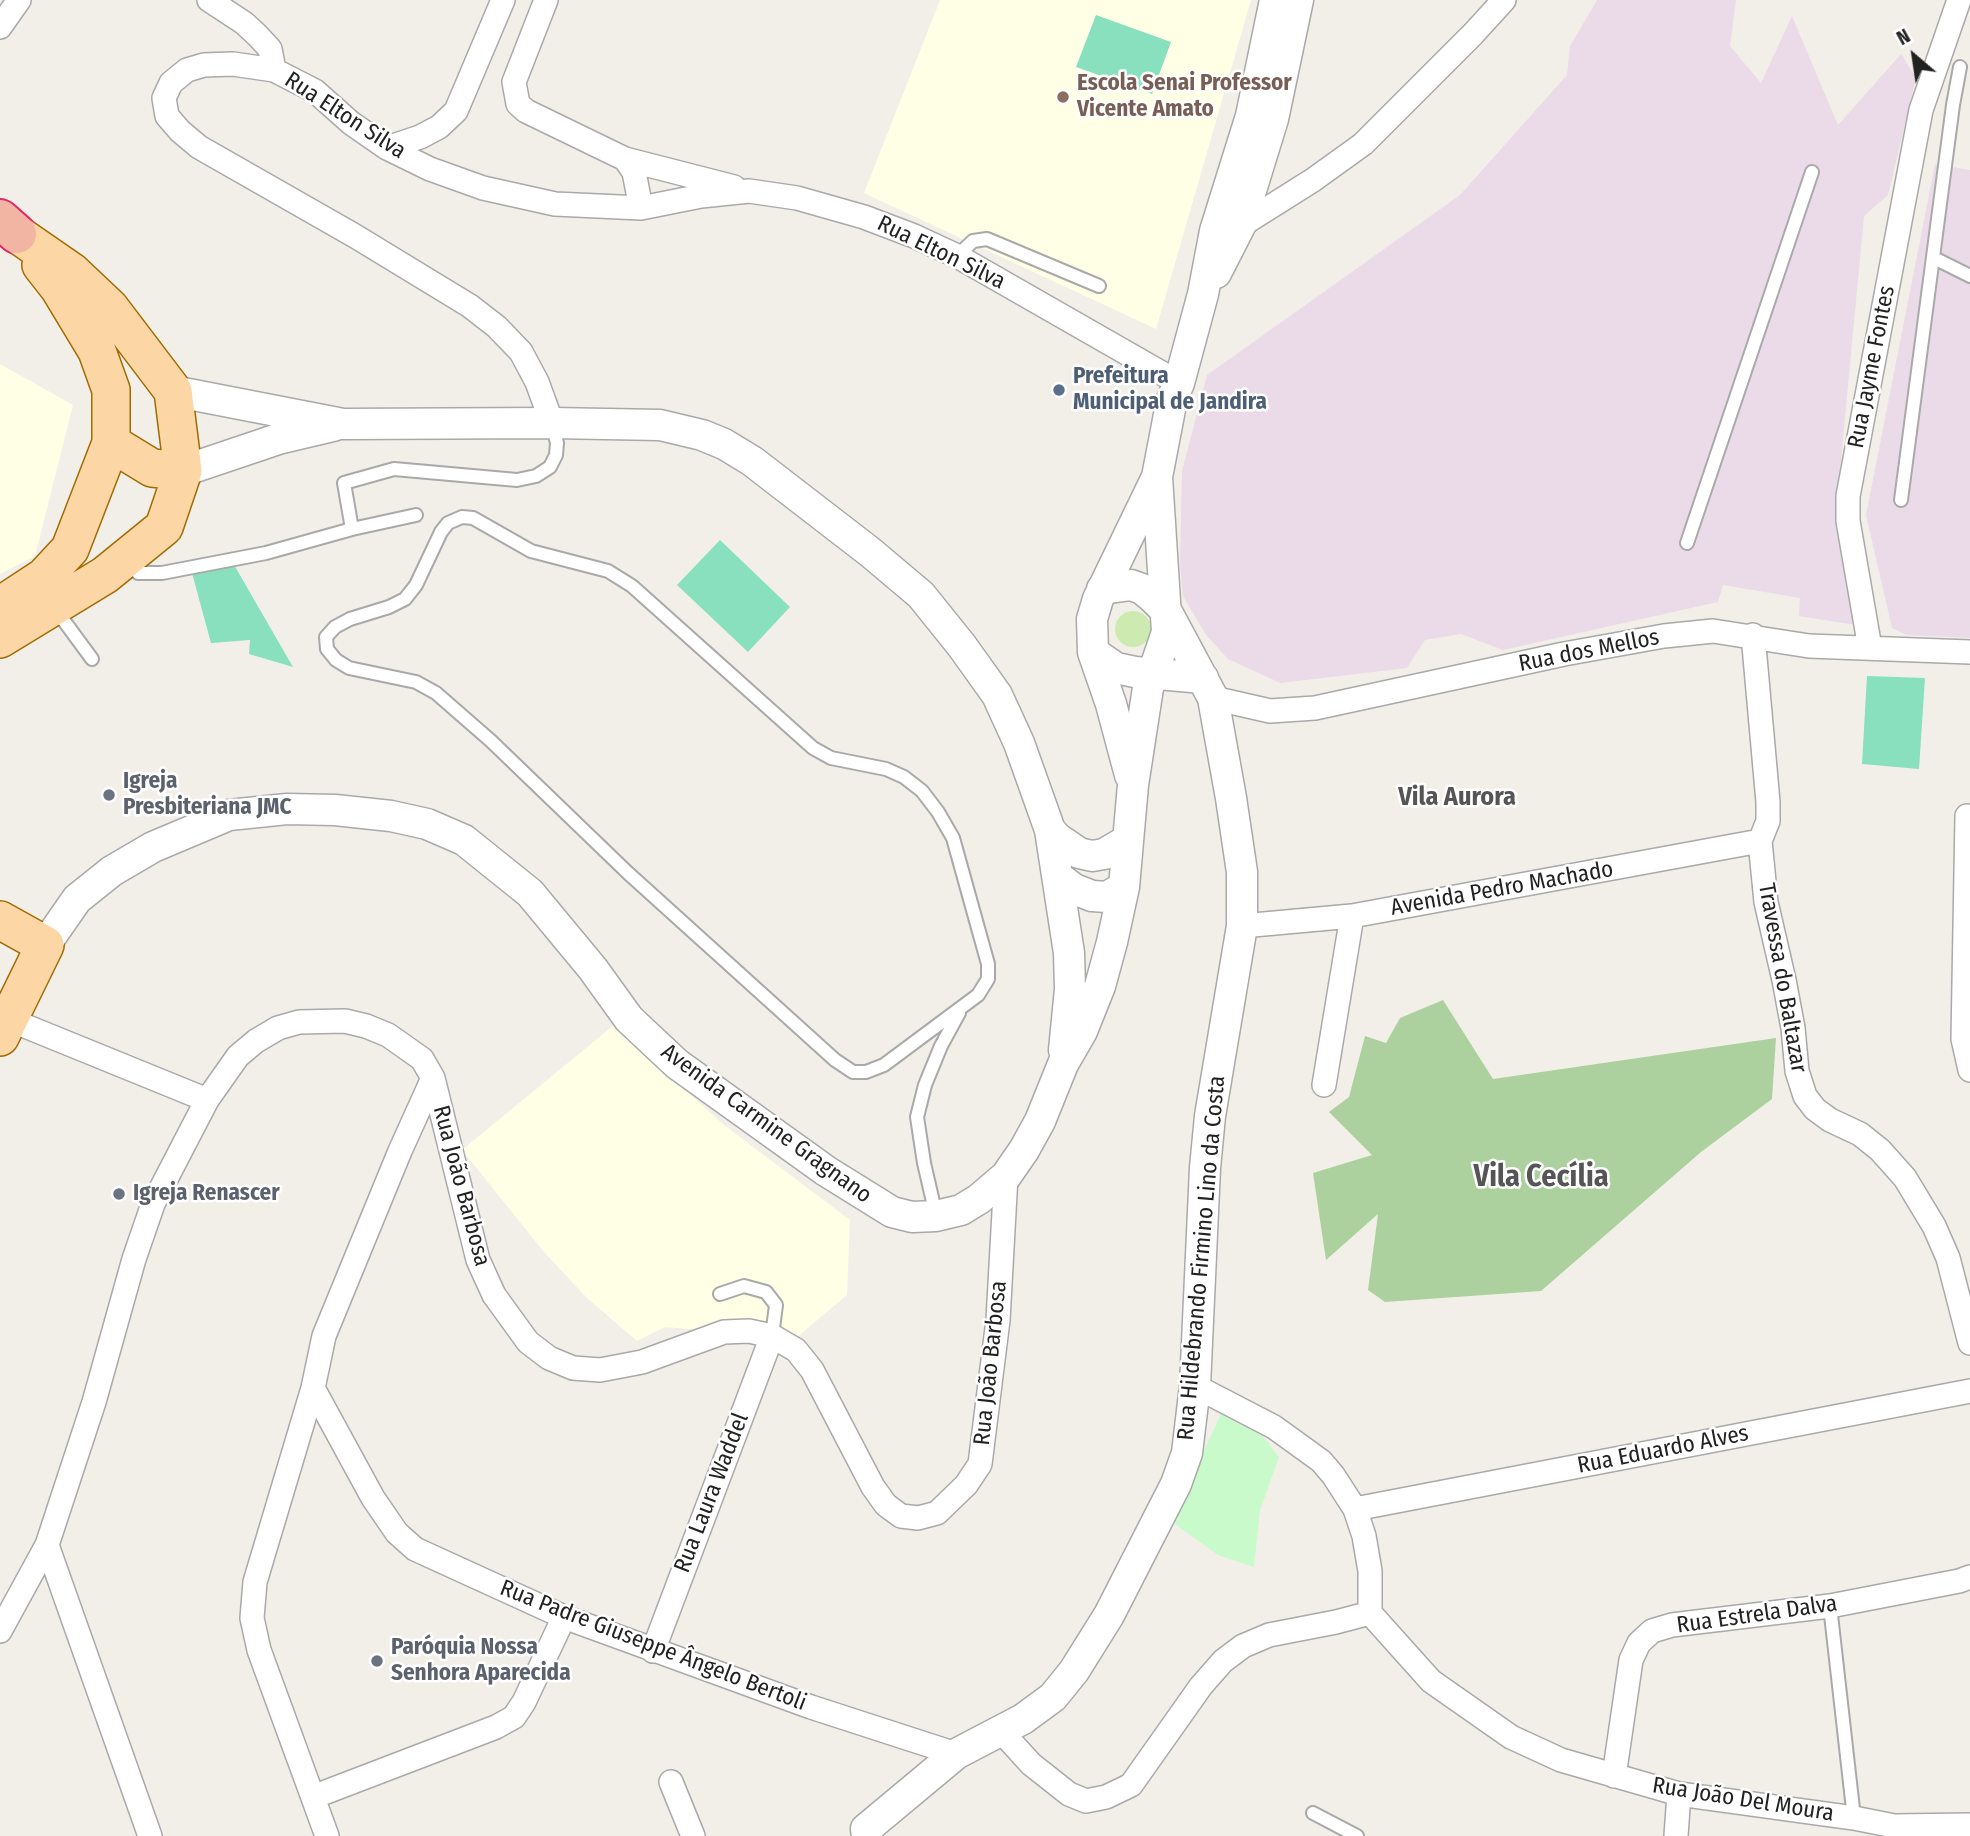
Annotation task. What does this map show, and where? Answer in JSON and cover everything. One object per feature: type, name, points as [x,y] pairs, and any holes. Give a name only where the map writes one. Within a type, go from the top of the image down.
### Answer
[{"type":"main road","points":[[0,606],[44,577],[70,549],[111,443],[111,390],[97,351],[59,288],[8,226]]},
{"type":"main road","points":[[0,639],[126,560],[164,527],[183,471],[173,391],[110,308],[72,272],[8,226]]},
{"type":"main road","points":[[111,390],[173,391]]},
{"type":"main road","points":[[111,443],[152,468],[183,471]]},
{"type":"main road","points":[[0,920],[45,945]]},
{"type":"main road","name":"Avenida Carmine Gragnano","points":[[4,1028],[45,945]]},
{"type":"street","points":[[0,27],[19,0]]},
{"type":"street","points":[[209,0],[257,35],[270,49],[274,70]]},
{"type":"street","points":[[387,148],[420,137],[439,127],[456,111],[503,0]]},
{"type":"street","points":[[546,0],[514,82],[518,104],[526,111],[625,159],[749,191]]},
{"type":"street","name":"Avenida Carmine Gragnano","points":[[1227,228],[1275,0]]},
{"type":"street","name":"Avenida Carmine Gragnano","points":[[45,945],[77,899],[112,871],[153,847],[229,816],[287,809],[335,810],[391,816],[427,824],[464,840],[530,893],[593,968],[629,1019],[677,1064],[826,1171],[869,1200],[892,1212],[912,1217],[936,1216],[961,1210],[979,1199],[1006,1176],[1024,1150],[1040,1121],[1063,1064],[1082,1031],[1100,986],[1124,887],[1133,785],[1152,674],[1167,632],[1157,477],[1171,399],[1179,383],[1203,294],[1227,228],[1273,119],[1298,0]]},
{"type":"street","points":[[1227,228],[1313,180],[1363,144],[1504,0]]},
{"type":"street","name":"Rua Jayme Fontes","points":[[1870,648],[1848,521],[1848,496],[1921,110],[1959,0]]},
{"type":"street","name":"Rua Elton Silva","points":[[552,423],[537,382],[520,352],[497,327],[470,306],[355,236],[199,147],[167,116],[164,98],[171,83],[187,71],[216,63],[274,70],[315,91],[351,123],[387,148],[430,169],[483,188],[555,204],[641,208],[701,196],[749,191],[797,198],[864,217],[957,256],[1179,383]]},
{"type":"street","points":[[625,159],[634,173],[641,208]]},
{"type":"street","points":[[173,391],[343,424],[660,425],[702,435],[724,444],[751,461],[870,552],[921,595],[997,695],[1019,743],[1050,830],[1069,953],[1063,1064]]},
{"type":"street","points":[[183,471],[278,439],[343,424]]},
{"type":"street","name":"Avenida Carmine Gragnano","points":[[1133,785],[1111,704],[1093,652],[1092,619],[1102,589],[1157,477]]},
{"type":"street","points":[[1102,589],[1131,586],[1142,589],[1167,612]]},
{"type":"street","name":"Rua Hildebrando Firmino Lino da Costa","points":[[860,1833],[956,1754],[1001,1731],[1053,1697],[1074,1671],[1103,1626],[1176,1485],[1187,1453],[1195,1387],[1205,1168],[1210,1116],[1242,926],[1242,872],[1208,688],[1167,612]]},
{"type":"street","name":"Rua dos Mellos","points":[[1208,688],[1270,711],[1315,708],[1564,654],[1664,636],[1713,631],[1753,635],[1810,646],[1970,652]]},
{"type":"street","name":"Travessa do Baltazar","points":[[1753,635],[1768,802],[1768,821],[1760,841],[1766,902],[1793,1028],[1797,1071],[1805,1096],[1815,1109],[1830,1120],[1860,1134],[1880,1150],[1905,1178],[1934,1226],[1948,1258],[1970,1343]]},
{"type":"street","points":[[1093,652],[1116,668],[1208,688]]},
{"type":"street","points":[[1967,816],[1963,1039],[1970,1069]]},
{"type":"street","points":[[1050,830],[1073,849],[1092,856],[1104,854],[1128,840]]},
{"type":"street","name":"Avenida Pedro Machado","points":[[1242,926],[1352,916],[1760,841]]},
{"type":"street","points":[[1058,877],[1074,889],[1092,896],[1107,897],[1124,887]]},
{"type":"street","points":[[1325,1086],[1352,916]]},
{"type":"street","name":"Rua João Barbosa","points":[[0,1631],[47,1545],[94,1402],[149,1215],[207,1100],[238,1056],[278,1028],[299,1022],[345,1021],[388,1035],[422,1059],[433,1078],[478,1260],[494,1295],[527,1342],[549,1357],[573,1368],[600,1370],[642,1362],[724,1332],[749,1331],[772,1336],[796,1350],[812,1370],[873,1487],[886,1505],[901,1516],[918,1518],[937,1513],[966,1485],[980,1464],[998,1320],[1006,1176]]},
{"type":"street","points":[[4,1028],[207,1100]]},
{"type":"street","points":[[327,1836],[259,1650],[252,1618],[255,1582],[313,1388],[324,1336],[433,1078]]},
{"type":"street","name":"Rua Laura Waddel","points":[[653,1651],[772,1336]]},
{"type":"street","points":[[1001,1731],[1031,1764],[1069,1794],[1086,1801],[1106,1797],[1131,1785],[1201,1686],[1223,1661],[1243,1646],[1269,1635],[1370,1613],[1370,1571],[1364,1536],[1345,1491],[1321,1461],[1274,1427],[1195,1387]]},
{"type":"street","name":"Rua Padre Giuseppe Ângelo Bertoli","points":[[313,1388],[373,1498],[397,1532],[415,1549],[564,1617],[653,1651],[811,1707],[956,1754]]},
{"type":"street","name":"Rua Eduardo Alves","points":[[1355,1510],[1970,1391]]},
{"type":"street","points":[[47,1545],[150,1836]]},
{"type":"street","name":"Rua Estrela Dalva","points":[[1614,1776],[1631,1660],[1639,1643],[1653,1631],[1672,1625],[1830,1606],[1970,1577]]},
{"type":"street","name":"Rua João Del Moura","points":[[1370,1613],[1431,1681],[1511,1737],[1561,1760],[1679,1794],[1854,1818],[1894,1831],[1970,1825]]},
{"type":"street","points":[[313,1797],[496,1727],[514,1717],[524,1702],[564,1617]]},
{"type":"street","points":[[671,1782],[693,1836]]},
{"type":"street","points":[[1676,1836],[1679,1794]]},
{"type":"lane","points":[[1901,499],[1960,67]]},
{"type":"lane","points":[[1687,543],[1812,172]]},
{"type":"lane","points":[[957,256],[973,241],[987,239],[1099,286]]},
{"type":"lane","points":[[1934,258],[1970,276]]},
{"type":"lane","points":[[352,529],[344,483],[394,469],[517,480],[536,477],[550,467],[556,455],[557,443],[552,423]]},
{"type":"lane","points":[[126,560],[138,573],[162,573],[266,553],[352,529],[416,515]]},
{"type":"lane","points":[[936,1216],[917,1117],[925,1085],[941,1045],[961,1010],[978,995],[988,979],[988,964],[953,838],[922,791],[904,777],[886,769],[831,758],[814,748],[632,586],[608,571],[531,551],[473,519],[462,517],[448,523],[416,585],[405,599],[350,619],[335,627],[326,637],[327,649],[331,655],[349,667],[416,682],[436,693],[491,741],[638,883],[835,1060],[853,1072],[866,1072],[884,1065],[961,1010]]},
{"type":"lane","points":[[54,607],[92,659]]},
{"type":"lane","points":[[720,1294],[744,1286],[766,1292],[776,1305],[772,1336]]},
{"type":"lane","points":[[1830,1606],[1854,1818]]},
{"type":"lane","points":[[1314,1813],[1357,1836]]},
{"type":"shaded area","name":"Escola Senai Professor Vicente Amato","points":[[940,0],[1251,0],[1156,329],[864,193]]},
{"type":"shaded area","points":[[1597,0],[1736,0],[1730,46],[1761,83],[1792,16],[1838,125],[1901,54],[1916,78],[1888,195],[1864,216],[1835,523],[1856,625],[1799,616],[1800,598],[1723,585],[1718,602],[1503,650],[1461,634],[1425,640],[1407,668],[1280,683],[1228,659],[1206,635],[1183,596],[1180,564],[1182,471],[1207,375],[1460,195],[1567,75],[1570,46]]},
{"type":"shaded area","points":[[1935,164],[1970,170],[1970,638],[1906,635],[1892,628],[1866,515]]},
{"type":"shaded area","points":[[0,364],[73,405],[35,556],[0,574]]},
{"type":"shaded area","points":[[614,1025],[724,1125],[850,1220],[847,1295],[796,1338],[665,1327],[637,1341],[587,1298],[544,1252],[462,1150]]},
{"type":"green space","points":[[1096,15],[1171,42],[1152,94],[1076,67]]},
{"type":"green space","points":[[720,540],[790,607],[748,652],[677,585]]},
{"type":"green space","points":[[233,563],[293,667],[249,654],[250,640],[211,643],[192,573]]},
{"type":"green space","points":[[1133,611],[1145,617],[1151,629],[1145,641],[1133,647],[1121,641],[1115,629],[1121,617]]},
{"type":"green space","points":[[1867,676],[1925,678],[1919,769],[1862,764]]},
{"type":"green space","points":[[1443,1000],[1493,1079],[1776,1038],[1772,1099],[1701,1152],[1541,1291],[1385,1302],[1368,1290],[1378,1214],[1326,1260],[1313,1173],[1372,1155],[1329,1112],[1349,1097],[1365,1036],[1386,1043],[1400,1018]]},
{"type":"green space","points":[[1221,1414],[1262,1435],[1279,1457],[1260,1510],[1254,1567],[1218,1555],[1175,1524],[1194,1472]]},
{"type":"place","name":"Escola Senai Professor Vicente Amato","points":[[1063,97]]},
{"type":"place","name":"Prefeitura Municipal de Jandira","points":[[1059,390]]},
{"type":"place","name":"Igreja Presbiteriana JMC","points":[[109,795]]},
{"type":"place","name":"Igreja Renascer","points":[[119,1194]]},
{"type":"place","name":"Paróquia Nossa Senhora Aparecida","points":[[377,1661]]},
{"type":"district","name":"Vila Aurora","points":[[1457,798]]},
{"type":"district","name":"Vila Cecília","points":[[1541,1178]]}]
